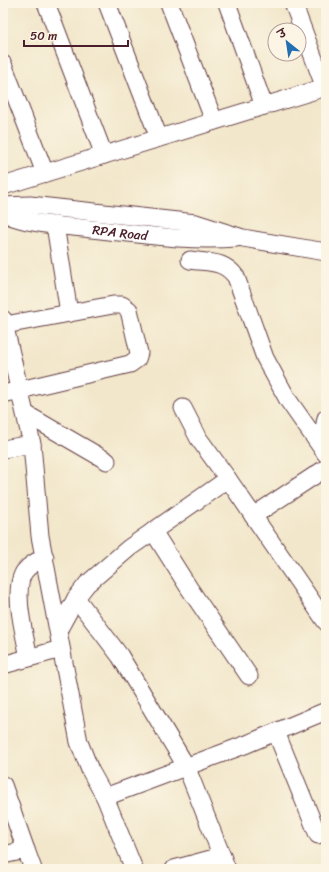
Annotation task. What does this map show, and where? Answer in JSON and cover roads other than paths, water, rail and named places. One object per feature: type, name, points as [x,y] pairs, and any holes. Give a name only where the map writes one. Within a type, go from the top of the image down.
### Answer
[{"type":"street","points":[[46,3],[104,155]]},
{"type":"street","points":[[107,3],[159,138]]},
{"type":"street","points":[[169,3],[214,121]]},
{"type":"street","points":[[227,3],[264,106]]},
{"type":"street","points":[[3,186],[326,87],[293,3]]},
{"type":"street","points":[[3,64],[45,173]]},
{"type":"street","name":"RPA Road","points":[[242,238],[212,240],[187,239],[55,225],[12,217],[7,214],[3,206],[30,205],[196,223],[242,238],[326,252]]},
{"type":"street","points":[[55,225],[69,313]]},
{"type":"street","points":[[190,260],[224,264],[230,268],[236,277],[265,358],[288,400],[323,450]]},
{"type":"street","points":[[3,394],[20,389],[130,364],[137,359],[139,353],[129,310],[122,305],[113,305],[4,322],[7,356],[20,389],[32,444],[40,536],[79,742],[90,770],[105,797],[134,869]]},
{"type":"street","points":[[183,408],[199,439],[326,622]]},
{"type":"street","points":[[26,414],[107,461]]},
{"type":"street","points":[[323,450],[326,418]]},
{"type":"street","points":[[3,449],[32,444]]},
{"type":"street","points":[[253,516],[326,468]]},
{"type":"street","points":[[58,629],[76,598],[87,584],[117,558],[153,531],[228,479]]},
{"type":"street","points":[[153,531],[193,594],[249,676]]},
{"type":"street","points":[[29,658],[20,601],[20,584],[24,572],[32,564],[44,557]]},
{"type":"street","points":[[76,598],[120,656],[186,766],[225,863],[174,869]]},
{"type":"street","points":[[3,665],[61,649]]},
{"type":"street","points":[[105,797],[276,732],[326,711]]},
{"type":"street","points":[[276,732],[318,835]]},
{"type":"street","points":[[3,785],[33,869]]},
{"type":"street","points":[[3,856],[26,850]]}]
